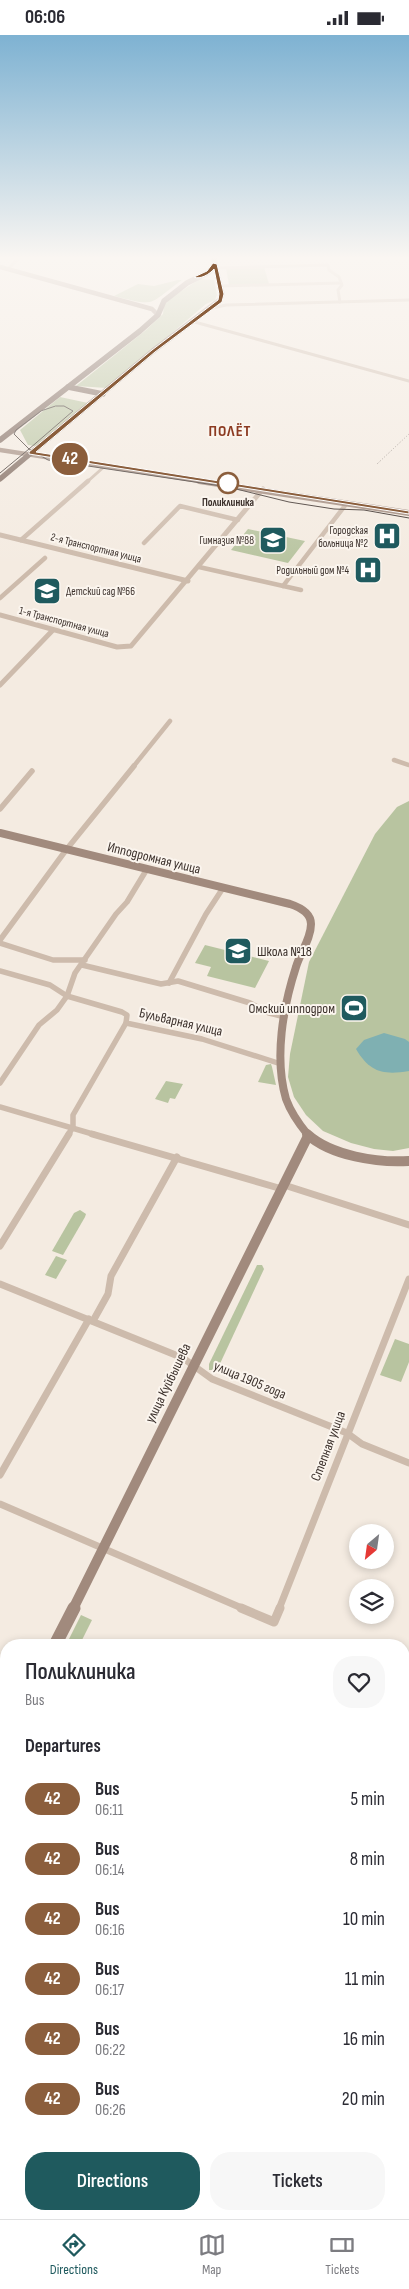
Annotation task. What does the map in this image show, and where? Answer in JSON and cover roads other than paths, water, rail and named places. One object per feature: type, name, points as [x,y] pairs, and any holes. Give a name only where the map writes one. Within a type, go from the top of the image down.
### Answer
[{"type":"main road","points":[[0,440],[99,362]]},
{"type":"main road","points":[[0,479],[142,362]]},
{"type":"main road","points":[[68,387],[103,394]]},
{"type":"main road","points":[[0,450],[32,453],[409,513]]},
{"type":"main road","name":"Ипподромная улица","points":[[0,833],[290,904],[302,910],[307,914],[311,924],[294,974],[285,1017]]},
{"type":"main road","points":[[285,1017],[281,1064],[286,1099],[298,1123],[308,1135],[345,1153],[369,1160],[409,1161]]},
{"type":"main road","name":"улица Куйбышева","points":[[58,1639],[308,1135]]},
{"type":"street","points":[[340,362],[409,381]]},
{"type":"street","points":[[21,540],[106,465]]},
{"type":"street","points":[[188,581],[263,489]]},
{"type":"street","points":[[284,586],[347,503]]},
{"type":"street","points":[[144,543],[180,507],[238,520]]},
{"type":"street","name":"2-я Транспортная улица","points":[[0,535],[188,581]]},
{"type":"street","points":[[0,598],[45,558]]},
{"type":"street","points":[[199,567],[301,590]]},
{"type":"street","name":"1-я Транспортная улица","points":[[0,615],[123,648],[135,645],[188,581]]},
{"type":"street","points":[[0,685],[53,630]]},
{"type":"street","points":[[170,721],[66,849],[0,941],[56,959],[84,962],[108,972],[137,976],[161,984],[178,981],[250,1003],[269,1013],[285,1017]]},
{"type":"street","points":[[394,761],[409,765]]},
{"type":"street","points":[[0,809],[32,771]]},
{"type":"street","points":[[0,1083],[39,1025],[57,1010],[67,996],[72,979],[116,914],[127,902],[147,869]]},
{"type":"street","points":[[169,983],[223,888]]},
{"type":"street","name":"Бульварная улица","points":[[0,971],[50,985],[67,996],[122,1012],[127,1015],[126,1023],[202,1039],[281,1064]]},
{"type":"street","points":[[0,1246],[73,1127],[73,1115],[126,1023]]},
{"type":"street","points":[[0,1107],[283,1187],[409,1225]]},
{"type":"street","points":[[0,1475],[108,1293],[111,1276],[177,1157]]},
{"type":"street","name":"Степная улица","points":[[103,1548],[274,1622],[409,1279]]},
{"type":"street","name":"улица 1905 года","points":[[0,1284],[183,1358],[212,1379],[347,1433],[362,1444],[409,1463]]},
{"type":"street","points":[[0,1504],[103,1548]]},
{"type":"water","points":[[384,1033],[409,1042],[409,1071],[392,1073],[378,1071],[361,1057],[356,1049],[364,1040]]},
{"type":"tram line","points":[[56,406],[64,406],[73,411],[29,449],[14,434],[16,430],[41,411],[56,406]]},
{"type":"tram line","points":[[0,473],[29,449]]},
{"type":"tram line","points":[[29,449],[48,460],[228,487],[289,502],[334,509],[364,510],[409,518]]},
{"type":"railway","points":[[377,464],[409,434]]},
{"type":"place","name":"Поликлиника","points":[[228,483]]},
{"type":"place","name":"Городская больница №2","points":[[387,536]]},
{"type":"place","name":"Гимназия №88","points":[[273,540]]},
{"type":"place","name":"Родильный дом №4","points":[[368,570]]},
{"type":"place","name":"Детский сад №66","points":[[47,591]]},
{"type":"place","name":"Школа №18","points":[[238,951]]},
{"type":"place","name":"Омский ипподром","points":[[354,1008]]},
{"type":"district","name":"ПОЛЁТ","points":[[230,431]]}]
